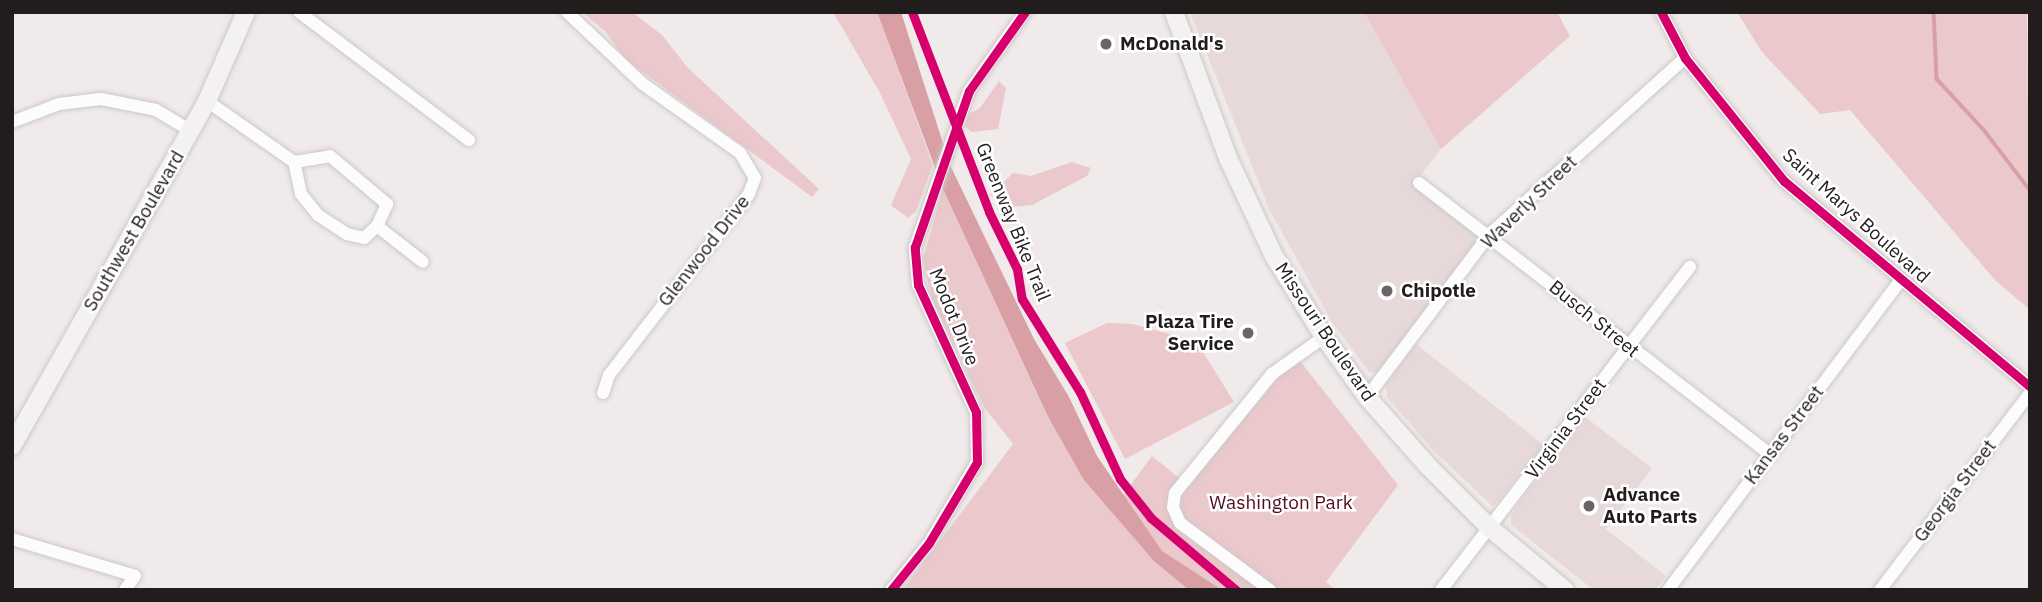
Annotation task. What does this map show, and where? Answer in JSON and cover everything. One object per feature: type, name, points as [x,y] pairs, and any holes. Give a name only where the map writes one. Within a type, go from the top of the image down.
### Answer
[{"type":"main road","name":"Southwest Boulevard","points":[[12,446],[191,131],[246,12]]},
{"type":"main road","name":"Missouri Boulevard","points":[[1174,12],[1228,158],[1274,256],[1324,337],[1367,397],[1490,528],[1565,590]]},
{"type":"street","points":[[299,12],[469,140]]},
{"type":"street","name":"Glenwood Drive","points":[[567,12],[643,85],[740,153],[755,177],[749,194],[609,374],[603,393]]},
{"type":"street","name":"Modot Drive","points":[[891,590],[967,485],[979,448],[976,412],[918,285],[915,247],[961,111],[978,76],[1026,12]]},
{"type":"street","name":"Saint Marys Boulevard","points":[[1661,12],[1685,58],[1784,181],[2030,387]]},
{"type":"street","name":"Waverly Street","points":[[1367,397],[1489,235],[1685,58]]},
{"type":"street","points":[[12,122],[59,104],[101,99],[156,110],[191,131]]},
{"type":"street","points":[[207,101],[294,162],[301,194],[318,215],[347,234],[364,238],[377,226],[387,204],[352,171],[330,156],[294,162]]},
{"type":"street","name":"Busch Street","points":[[1419,183],[1489,235],[1628,348],[1770,454]]},
{"type":"street","points":[[377,226],[423,262]]},
{"type":"street","name":"Virginia Street","points":[[1441,590],[1690,267]]},
{"type":"street","name":"Kansas Street","points":[[1668,590],[1901,281]]},
{"type":"street","points":[[1270,590],[1180,523],[1173,508],[1175,493],[1281,365],[1324,337]]},
{"type":"street","name":"Georgia Street","points":[[1880,590],[2030,393]]},
{"type":"street","points":[[12,539],[135,576],[125,590]]},
{"type":"shaded area","points":[[877,12],[901,12],[950,165],[1034,339],[1069,397],[1097,456],[1162,551],[1222,590],[1189,590],[1154,561],[1084,480],[1047,415],[943,189]]},
{"type":"shaded area","points":[[1190,12],[1364,12],[1441,149],[1414,184],[1481,237],[1378,373],[1369,372],[1332,322],[1270,211]]},
{"type":"shaded area","points":[[1416,344],[1544,445],[1493,507],[1433,450],[1387,397],[1386,385]]},
{"type":"shaded area","points":[[1584,416],[1652,468],[1606,529],[1666,576],[1655,590],[1594,590],[1511,525],[1511,514]]},
{"type":"green space","points":[[582,12],[632,12],[662,35],[688,68],[819,189],[812,197],[625,59],[605,31]]},
{"type":"green space","points":[[833,12],[877,12],[933,165],[916,211],[908,218],[891,205],[911,159],[879,91]]},
{"type":"green space","points":[[1364,12],[1557,12],[1570,36],[1441,149]]},
{"type":"green space","points":[[1737,12],[2027,12],[2030,310],[1995,280],[1850,110],[1820,114],[1762,52]]},
{"type":"green space","points":[[999,81],[1006,88],[998,129],[972,132],[965,127],[969,114],[980,108]]},
{"type":"green space","points":[[1072,162],[1091,168],[1087,176],[1032,205],[1009,207],[990,195],[1013,173],[1031,176]]},
{"type":"green space","name":"Washington Park","points":[[943,189],[1047,416],[1112,510],[1152,456],[1189,486],[1287,367],[1300,361],[1398,485],[1326,582],[1336,590],[903,590],[1013,444],[984,407],[931,296],[923,259]]},
{"type":"green space","points":[[1107,323],[1132,324],[1196,341],[1234,402],[1125,459],[1065,343]]},
{"type":"waterway","points":[[1934,12],[1937,79],[1984,130],[2030,190]]},
{"type":"cycle path","name":"Greenway Bike Trail","points":[[912,12],[989,212],[1017,269],[1022,299],[1080,392],[1120,479],[1151,518],[1236,590]]},
{"type":"cycle path","points":[[891,590],[929,543],[977,462],[976,412],[918,285],[915,247],[969,91],[1025,12]]},
{"type":"cycle path","points":[[1661,12],[1685,58],[1784,181],[2030,387]]},
{"type":"place","name":"McDonald's","points":[[1106,44]]},
{"type":"place","name":"Chipotle","points":[[1387,291]]},
{"type":"place","name":"Plaza Tire Service","points":[[1248,333]]},
{"type":"place","name":"Advance Auto Parts","points":[[1589,506]]}]
